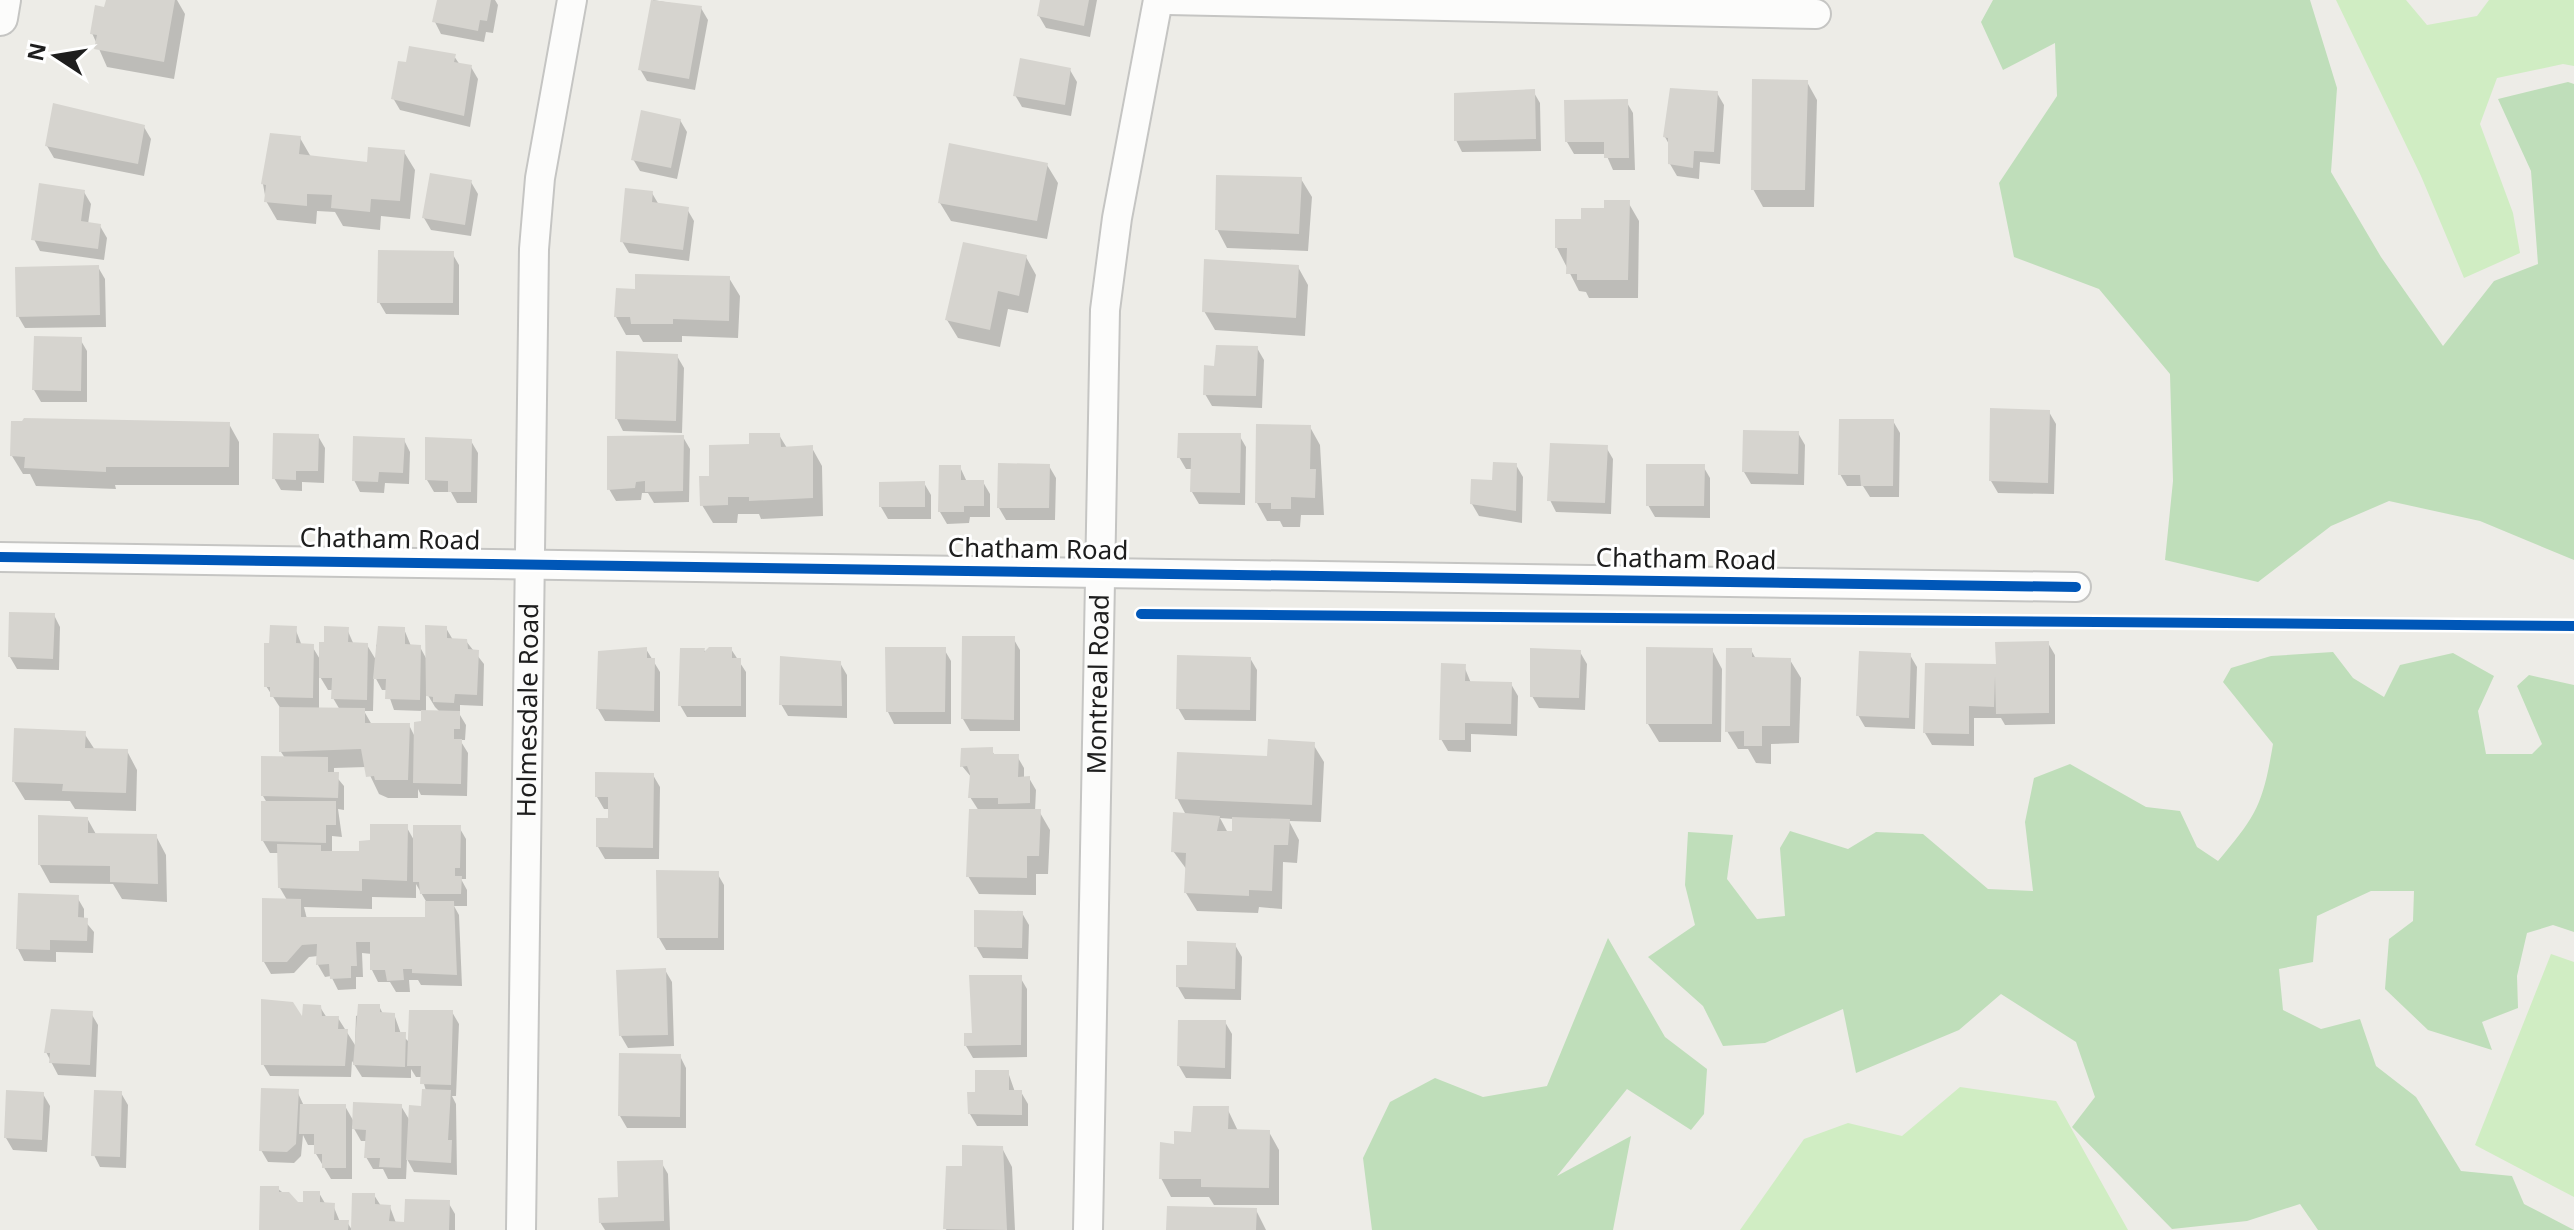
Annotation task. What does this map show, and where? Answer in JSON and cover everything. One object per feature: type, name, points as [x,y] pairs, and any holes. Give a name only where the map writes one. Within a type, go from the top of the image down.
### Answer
[{"type":"street","points":[[0,18],[3,0]]},
{"type":"street","name":"Holmesdale Road","points":[[521,1230],[534,249],[540,178],[572,0]]},
{"type":"street","name":"Montreal Road","points":[[1088,1230],[1105,310],[1117,218],[1158,0]]},
{"type":"street","points":[[1168,0],[1816,14]]},
{"type":"street","name":"Chatham Road","points":[[0,557],[529,562],[2076,587]]},
{"type":"green space","points":[[1993,0],[2310,0],[2337,88],[2331,172],[2381,257],[2443,346],[2494,281],[2538,264],[2531,171],[2498,99],[2568,82],[2574,84],[2574,560],[2480,521],[2389,501],[2331,526],[2258,582],[2165,560],[2173,481],[2170,374],[2099,289],[2014,257],[1999,183],[2057,96],[2055,43],[2003,70],[1981,22]]},
{"type":"green space","points":[[2336,0],[2406,0],[2427,25],[2477,16],[2489,0],[2574,0],[2574,66],[2563,64],[2497,78],[2480,124],[2513,213],[2520,253],[2464,278],[2421,176]]},
{"type":"green space","points":[[2333,652],[2353,678],[2384,697],[2400,665],[2453,653],[2494,676],[2478,711],[2486,754],[2532,754],[2542,744],[2517,686],[2529,675],[2574,685],[2574,932],[2553,925],[2527,933],[2517,976],[2518,1008],[2482,1022],[2492,1050],[2428,1030],[2385,989],[2389,939],[2413,921],[2414,891],[2371,891],[2317,916],[2313,962],[2279,969],[2283,1010],[2321,1029],[2360,1019],[2376,1066],[2416,1097],[2461,1171],[2512,1176],[2524,1204],[2574,1230],[2318,1230],[2300,1204],[2247,1221],[2172,1229],[2072,1127],[2095,1097],[2076,1042],[2001,994],[1959,1030],[1856,1073],[1843,1009],[1765,1043],[1723,1046],[1703,1006],[1648,957],[1695,925],[1685,885],[1688,832],[1733,835],[1727,879],[1757,919],[1785,916],[1780,848],[1790,831],[1848,849],[1876,832],[1923,834],[1988,889],[2033,891],[2025,822],[2034,778],[2070,764],[2146,807],[2180,811],[2197,847],[2218,861],[2242,832],[2256,808],[2266,781],[2273,744],[2223,682],[2231,668],[2271,656]]},
{"type":"green space","points":[[1608,938],[1665,1037],[1707,1069],[1704,1114],[1691,1130],[1627,1089],[1557,1176],[1631,1136],[1613,1230],[1372,1230],[1363,1158],[1390,1102],[1435,1078],[1483,1097],[1547,1086]]},
{"type":"green space","points":[[2551,954],[2574,962],[2574,1197],[2475,1145]]},
{"type":"green space","points":[[1960,1087],[2056,1101],[2128,1230],[1740,1230],[1804,1139],[1848,1123],[1902,1136]]},
{"type":"building","points":[[106,0],[175,0],[164,62],[94,49],[97,35],[90,34],[95,5],[104,7]]},
{"type":"building","points":[[437,0],[491,0],[487,21],[480,20],[478,31],[432,22]]},
{"type":"building","points":[[651,0],[702,6],[689,79],[638,70]]},
{"type":"building","points":[[1040,0],[1089,0],[1084,26],[1037,16]]},
{"type":"building","points":[[409,46],[456,54],[454,62],[472,65],[464,116],[391,99],[398,61],[406,62]]},
{"type":"building","points":[[1020,58],[1071,68],[1065,105],[1013,96]]},
{"type":"building","points":[[1752,79],[1808,80],[1805,190],[1751,190]]},
{"type":"building","points":[[1670,88],[1718,91],[1714,152],[1694,151],[1693,168],[1668,164],[1668,138],[1663,137]]},
{"type":"building","points":[[1535,89],[1536,139],[1454,141],[1454,93]]},
{"type":"building","points":[[1628,99],[1629,158],[1604,158],[1604,142],[1565,142],[1564,100]]},
{"type":"building","points":[[53,103],[145,125],[138,164],[45,146]]},
{"type":"building","points":[[641,110],[681,119],[671,168],[631,160]]},
{"type":"building","points":[[270,133],[301,136],[299,154],[367,162],[368,147],[405,150],[400,201],[371,199],[370,212],[331,208],[332,195],[307,194],[307,206],[264,202],[266,185],[261,184]]},
{"type":"building","points":[[949,143],[1048,163],[1037,221],[938,203]]},
{"type":"building","points":[[430,173],[472,180],[465,225],[422,218]]},
{"type":"building","points":[[1216,175],[1302,177],[1299,234],[1215,230]]},
{"type":"building","points":[[39,183],[85,190],[81,221],[101,224],[98,249],[31,240]]},
{"type":"building","points":[[625,188],[653,191],[652,202],[689,207],[683,250],[620,242]]},
{"type":"building","points":[[1604,200],[1630,200],[1628,280],[1577,280],[1577,274],[1566,274],[1567,248],[1555,248],[1555,219],[1581,219],[1581,208],[1604,208]]},
{"type":"building","points":[[963,242],[1027,255],[1019,296],[998,291],[990,330],[945,320]]},
{"type":"building","points":[[378,250],[454,251],[453,303],[377,303]]},
{"type":"building","points":[[1204,259],[1299,265],[1296,318],[1202,312]]},
{"type":"building","points":[[99,265],[100,315],[16,317],[15,267]]},
{"type":"building","points":[[635,274],[730,276],[729,321],[673,319],[673,324],[631,324],[630,317],[614,317],[616,288],[635,289]]},
{"type":"building","points":[[34,336],[82,337],[81,391],[32,390]]},
{"type":"building","points":[[1216,345],[1258,346],[1256,396],[1203,395],[1204,365],[1214,366]]},
{"type":"building","points":[[616,351],[678,354],[676,421],[615,419]]},
{"type":"building","points":[[1990,408],[2050,410],[2048,483],[1989,481]]},
{"type":"building","points":[[24,418],[230,422],[229,467],[106,467],[106,472],[24,468],[25,457],[10,456],[11,421],[22,421]]},
{"type":"building","points":[[1839,419],[1894,419],[1893,486],[1861,486],[1860,475],[1838,475]]},
{"type":"building","points":[[1256,424],[1311,425],[1310,469],[1316,469],[1315,498],[1291,497],[1291,509],[1271,509],[1271,503],[1255,503]]},
{"type":"building","points":[[1743,430],[1799,431],[1798,474],[1742,472]]},
{"type":"building","points":[[273,433],[319,434],[318,471],[296,471],[296,480],[272,479]]},
{"type":"building","points":[[749,433],[780,433],[781,447],[813,445],[813,498],[749,501],[749,497],[728,497],[728,505],[700,506],[699,476],[709,476],[709,445],[749,444]]},
{"type":"building","points":[[1178,433],[1241,433],[1240,493],[1190,492],[1191,458],[1177,458]]},
{"type":"building","points":[[684,435],[683,491],[645,492],[645,481],[636,482],[635,488],[607,490],[607,436]]},
{"type":"building","points":[[353,436],[405,438],[403,473],[379,472],[378,482],[352,481]]},
{"type":"building","points":[[425,437],[472,439],[471,492],[448,492],[448,481],[425,480]]},
{"type":"building","points":[[1550,443],[1608,445],[1605,503],[1547,501]]},
{"type":"building","points":[[1493,462],[1517,463],[1516,511],[1470,504],[1471,479],[1492,480]]},
{"type":"building","points":[[998,463],[1050,464],[1049,508],[997,508]]},
{"type":"building","points":[[1646,464],[1705,464],[1704,506],[1646,506]]},
{"type":"building","points":[[939,465],[961,465],[961,480],[984,480],[984,506],[964,506],[964,512],[938,512]]},
{"type":"building","points":[[925,481],[925,507],[879,507],[879,482]]},
{"type":"building","points":[[9,612],[55,613],[53,659],[8,657]]},
{"type":"building","points":[[270,625],[297,626],[296,643],[314,644],[313,698],[270,697],[270,687],[264,687],[264,643],[269,643]]},
{"type":"building","points":[[425,625],[447,626],[447,638],[467,639],[468,649],[479,650],[477,695],[455,694],[454,703],[433,702],[433,697],[426,696]]},
{"type":"building","points":[[324,626],[349,627],[348,642],[368,643],[367,700],[331,699],[332,678],[319,678],[319,642],[324,642]]},
{"type":"building","points":[[378,626],[405,627],[405,644],[421,645],[420,700],[385,699],[386,679],[373,679]]},
{"type":"building","points":[[962,636],[1015,636],[1014,720],[961,719]]},
{"type":"building","points":[[2049,641],[2049,713],[1996,714],[1995,676],[1994,707],[1969,706],[1969,734],[1923,733],[1925,663],[1996,664],[1995,642]]},
{"type":"building","points":[[647,647],[647,658],[655,658],[654,711],[596,709],[598,651]]},
{"type":"building","points":[[709,647],[732,647],[732,658],[741,658],[741,706],[678,706],[680,648],[705,648],[704,652]]},
{"type":"building","points":[[885,647],[946,647],[945,712],[886,712]]},
{"type":"building","points":[[1646,647],[1713,648],[1712,724],[1646,724]]},
{"type":"building","points":[[1530,648],[1581,650],[1579,698],[1530,697]]},
{"type":"building","points":[[1726,648],[1752,648],[1752,657],[1791,658],[1790,726],[1762,726],[1762,746],[1744,746],[1744,731],[1725,732]]},
{"type":"building","points":[[1859,651],[1911,653],[1909,718],[1856,716]]},
{"type":"building","points":[[1177,655],[1251,657],[1250,710],[1176,709]]},
{"type":"building","points":[[780,656],[841,661],[842,706],[779,705]]},
{"type":"building","points":[[1441,663],[1466,664],[1465,681],[1512,682],[1511,724],[1465,723],[1465,740],[1439,740]]},
{"type":"building","points":[[279,707],[365,708],[365,723],[410,723],[408,780],[366,777],[361,749],[279,752]]},
{"type":"building","points":[[421,710],[460,711],[460,729],[454,729],[454,739],[462,739],[461,784],[413,783],[414,722],[421,721]]},
{"type":"building","points":[[14,728],[86,731],[85,748],[128,749],[126,793],[62,791],[63,784],[12,782]]},
{"type":"building","points":[[1268,739],[1315,742],[1312,805],[1175,799],[1177,752],[1267,756]]},
{"type":"building","points":[[993,747],[993,754],[1019,754],[1018,777],[1030,776],[1030,803],[998,804],[998,798],[968,798],[970,774],[967,766],[960,767],[961,748]]},
{"type":"building","points":[[261,756],[328,757],[328,772],[339,772],[338,798],[261,796]]},
{"type":"building","points":[[595,772],[654,773],[653,848],[596,847],[596,818],[608,818],[608,797],[595,797]]},
{"type":"building","points":[[261,801],[336,801],[336,825],[326,825],[326,843],[261,841]]},
{"type":"building","points":[[969,809],[1041,809],[1039,856],[1027,856],[1027,878],[966,877]]},
{"type":"building","points":[[1173,812],[1220,816],[1217,831],[1232,831],[1232,817],[1290,819],[1288,845],[1274,845],[1272,891],[1249,890],[1249,896],[1184,893],[1186,853],[1171,852]]},
{"type":"building","points":[[38,815],[88,817],[88,833],[157,834],[158,884],[110,882],[110,866],[38,865]]},
{"type":"building","points":[[370,824],[408,824],[407,881],[362,879],[362,891],[278,888],[277,844],[321,845],[321,851],[359,851],[359,841],[370,840]]},
{"type":"building","points":[[413,825],[461,825],[460,868],[455,868],[455,876],[462,876],[461,894],[420,894],[419,882],[413,882]]},
{"type":"building","points":[[656,870],[719,871],[718,938],[657,938]]},
{"type":"building","points":[[18,893],[79,895],[78,917],[88,918],[87,941],[50,940],[50,950],[16,949]]},
{"type":"building","points":[[262,898],[301,899],[301,917],[425,917],[425,901],[454,901],[457,975],[412,973],[412,969],[403,969],[404,980],[387,981],[385,970],[370,970],[370,942],[356,942],[357,966],[351,966],[351,978],[330,979],[329,964],[316,965],[317,944],[302,945],[287,962],[262,962]]},
{"type":"building","points":[[974,910],[1023,911],[1022,948],[974,947]]},
{"type":"building","points":[[1187,941],[1236,943],[1235,989],[1176,987],[1176,965],[1187,965]]},
{"type":"building","points":[[666,968],[668,1035],[619,1036],[616,970]]},
{"type":"building","points":[[969,975],[1022,975],[1021,1045],[964,1046],[964,1033],[972,1033]]},
{"type":"building","points":[[261,999],[293,1002],[302,1016],[303,1004],[321,1005],[322,1016],[339,1016],[338,1029],[348,1029],[345,1066],[261,1065]]},
{"type":"building","points":[[358,1004],[380,1004],[380,1012],[395,1013],[395,1032],[406,1032],[405,1067],[353,1065]]},
{"type":"building","points":[[51,1009],[93,1011],[90,1065],[49,1063],[50,1053],[44,1053]]},
{"type":"building","points":[[409,1010],[453,1010],[451,1085],[420,1084],[421,1066],[407,1066]]},
{"type":"building","points":[[1178,1020],[1226,1020],[1225,1068],[1177,1066]]},
{"type":"building","points":[[619,1053],[681,1054],[680,1117],[618,1116]]},
{"type":"building","points":[[975,1070],[1009,1070],[1009,1090],[1022,1090],[1022,1115],[968,1114],[967,1092],[975,1092]]},
{"type":"building","points":[[261,1088],[299,1089],[296,1144],[287,1152],[259,1151]]},
{"type":"building","points":[[422,1089],[451,1090],[448,1140],[452,1140],[451,1163],[406,1160],[409,1105],[421,1106]]},
{"type":"building","points":[[6,1090],[44,1092],[42,1140],[4,1138]]},
{"type":"building","points":[[94,1090],[122,1091],[120,1157],[91,1156]]},
{"type":"building","points":[[353,1102],[402,1104],[401,1168],[379,1167],[380,1158],[364,1158],[366,1130],[352,1129]]},
{"type":"building","points":[[300,1104],[346,1104],[346,1168],[322,1168],[322,1154],[314,1154],[314,1134],[299,1134]]},
{"type":"building","points":[[1193,1106],[1229,1106],[1228,1129],[1270,1130],[1269,1188],[1201,1187],[1201,1179],[1159,1179],[1160,1142],[1174,1144],[1174,1131],[1191,1132]]},
{"type":"building","points":[[962,1145],[1003,1146],[1007,1230],[943,1229],[946,1166],[962,1166]]},
{"type":"building","points":[[663,1160],[664,1221],[599,1223],[598,1198],[618,1197],[617,1161]]},
{"type":"building","points":[[260,1186],[279,1186],[279,1192],[289,1192],[298,1202],[303,1202],[303,1191],[320,1191],[320,1202],[335,1203],[334,1220],[349,1220],[348,1230],[259,1230]]},
{"type":"building","points":[[352,1193],[375,1193],[375,1204],[391,1205],[389,1221],[404,1222],[405,1199],[450,1200],[449,1230],[351,1230]]},
{"type":"building","points":[[1167,1206],[1257,1208],[1256,1230],[1166,1230]]},
{"type":"cycle path","points":[[0,557],[2076,587]]},
{"type":"cycle path","points":[[1141,614],[2574,626]]}]
